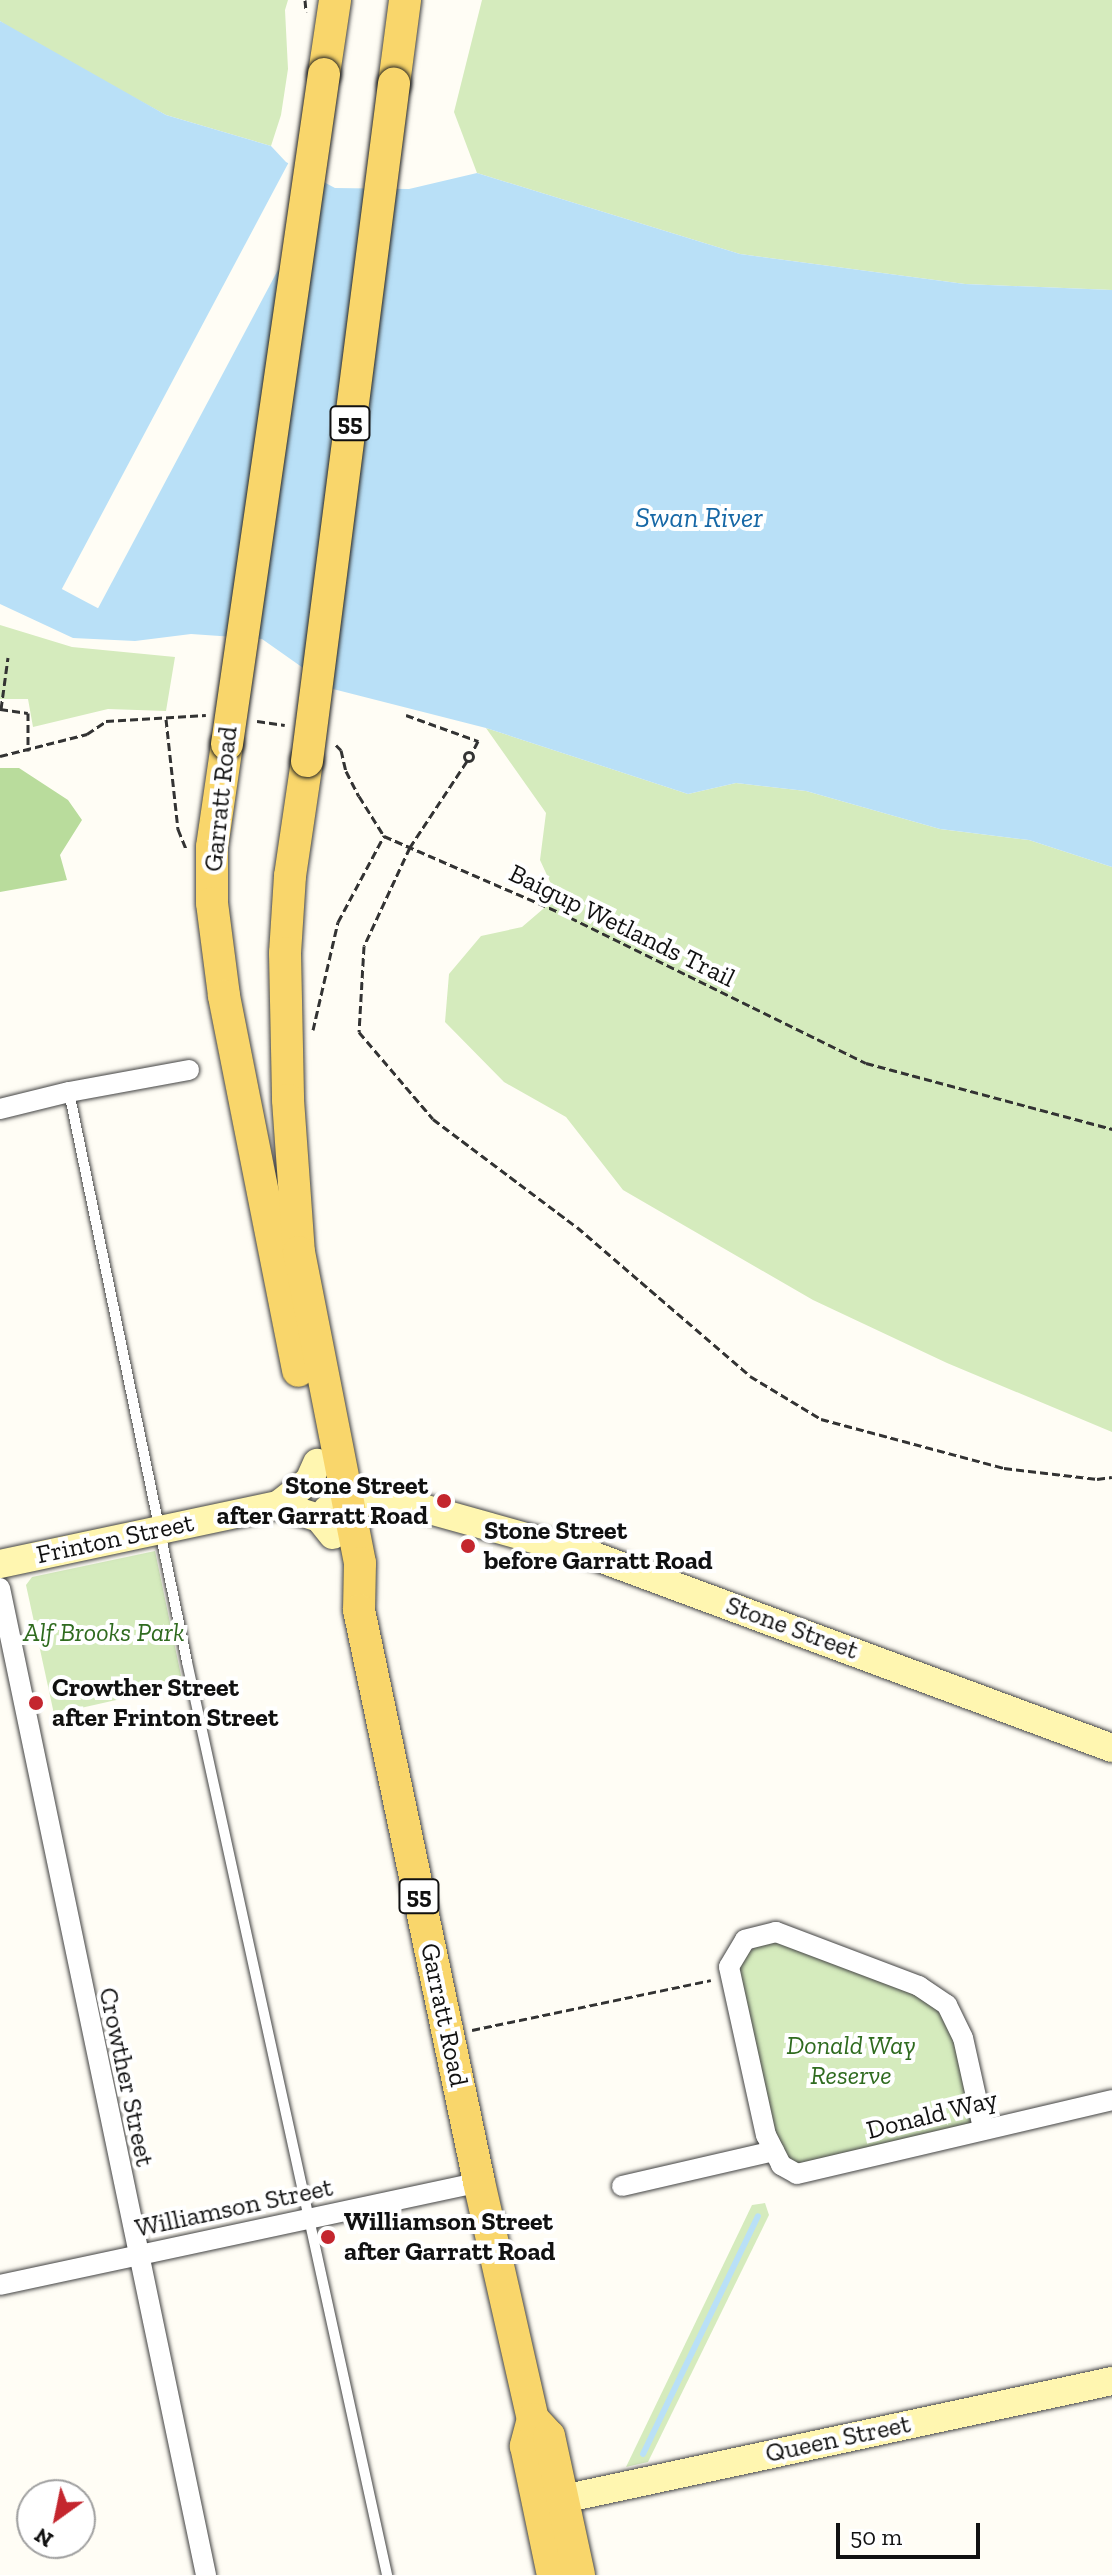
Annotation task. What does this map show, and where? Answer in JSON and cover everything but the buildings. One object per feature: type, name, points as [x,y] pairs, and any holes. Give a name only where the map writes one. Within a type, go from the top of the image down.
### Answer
[{"type":"main road","name":"Garratt Road","points":[[335,0],[223,730],[212,847],[212,903],[224,996],[317,1463],[336,1517],[360,1563],[359,1610],[479,2182],[533,2419],[526,2446],[553,2575]]},
{"type":"main road","name":"Garratt Road","points":[[336,1517],[299,1252],[288,1100],[286,938],[290,876],[405,0]]},
{"type":"main road","name":"Garratt Road","points":[[533,2419],[549,2436],[579,2575]]},
{"type":"street","points":[[0,1109],[69,1092],[189,1070]]},
{"type":"street","name":"Frinton Street","points":[[0,1564],[278,1505],[309,1481],[317,1463]]},
{"type":"street","name":"Stone Street","points":[[336,1517],[370,1501],[408,1504],[594,1556],[1112,1748]]},
{"type":"street","name":"Frinton Street","points":[[278,1505],[319,1518],[336,1517]]},
{"type":"street","name":"Crowther Street","points":[[0,1588],[136,2255],[206,2575]]},
{"type":"street","points":[[622,2186],[774,2151],[766,2135],[729,1967],[745,1940],[776,1932],[919,1986],[947,2005],[963,2038],[983,2128]]},
{"type":"street","name":"Donald Way","points":[[774,2151],[781,2165],[797,2174],[1112,2100]]},
{"type":"street","name":"Williamson Street","points":[[0,2285],[479,2182]]},
{"type":"street","name":"Queen Street","points":[[563,2499],[1112,2381]]},
{"type":"lane","points":[[69,1092],[307,2218],[387,2575]]},
{"type":"path","points":[[8,657],[2,672],[0,709],[28,713],[28,751]]},
{"type":"path","points":[[406,715],[478,741],[472,753],[473,759],[467,761],[410,847],[364,946],[359,1032],[433,1119],[577,1227],[750,1376],[821,1419],[1004,1468],[1097,1479],[1112,1477]]},
{"type":"path","points":[[0,756],[87,734],[106,721],[166,719],[223,730]]},
{"type":"path","points":[[166,719],[178,829],[187,853]]},
{"type":"path","points":[[249,720],[292,726]]},
{"type":"path","points":[[310,1043],[338,922],[384,836],[346,771],[341,750],[328,737]]},
{"type":"path","name":"Baigup Wetlands Trail","points":[[384,836],[559,912],[866,1063],[1112,1129]]},
{"type":"path","points":[[472,2030],[731,1976]]},
{"type":"green space","points":[[0,0],[288,0],[285,10],[288,69],[281,115],[271,146],[166,115],[23,37],[0,21]]},
{"type":"green space","points":[[482,0],[1112,0],[1112,290],[965,284],[740,254],[477,173],[454,112]]},
{"type":"green space","points":[[0,625],[72,647],[175,657],[166,711],[108,709],[33,727],[28,699],[0,699]]},
{"type":"green space","points":[[486,728],[688,794],[736,783],[806,791],[940,829],[1029,840],[1112,867],[1112,1432],[947,1363],[813,1300],[623,1190],[566,1117],[504,1082],[445,1022],[449,974],[481,936],[522,927],[557,897],[540,860],[546,813]]},
{"type":"green space","points":[[0,768],[19,768],[68,800],[82,820],[60,855],[67,880],[0,892]]},
{"type":"green space","name":"Alf Brooks Park","points":[[155,1551],[183,1685],[54,1714],[26,1585],[32,1577]]},
{"type":"green space","name":"Donald Way Reserve","points":[[776,1932],[919,1986],[963,2038],[989,2123],[797,2174],[781,2166],[729,1967]]},
{"type":"green space","points":[[765,2203],[769,2215],[648,2462],[626,2467],[752,2205]]},
{"type":"water","name":"Swan River","points":[[0,21],[166,115],[271,146],[286,162],[335,188],[409,189],[477,173],[740,254],[965,284],[1112,290],[1112,867],[1029,840],[940,829],[806,791],[736,783],[688,794],[486,728],[333,689],[262,639],[191,634],[135,641],[73,638],[0,604]]},
{"type":"pier","points":[[290,160],[326,179],[98,608],[62,589]]},
{"type":"waterway","points":[[643,2454],[758,2216]]},
{"type":"place","name":"Stone Street after Garratt Road","points":[[444,1501]]},
{"type":"place","name":"Stone Street before Garratt Road","points":[[468,1546]]},
{"type":"place","name":"Crowther Street after Frinton Street","points":[[36,1703]]},
{"type":"place","name":"Williamson Street after Garratt Road","points":[[328,2237]]}]
